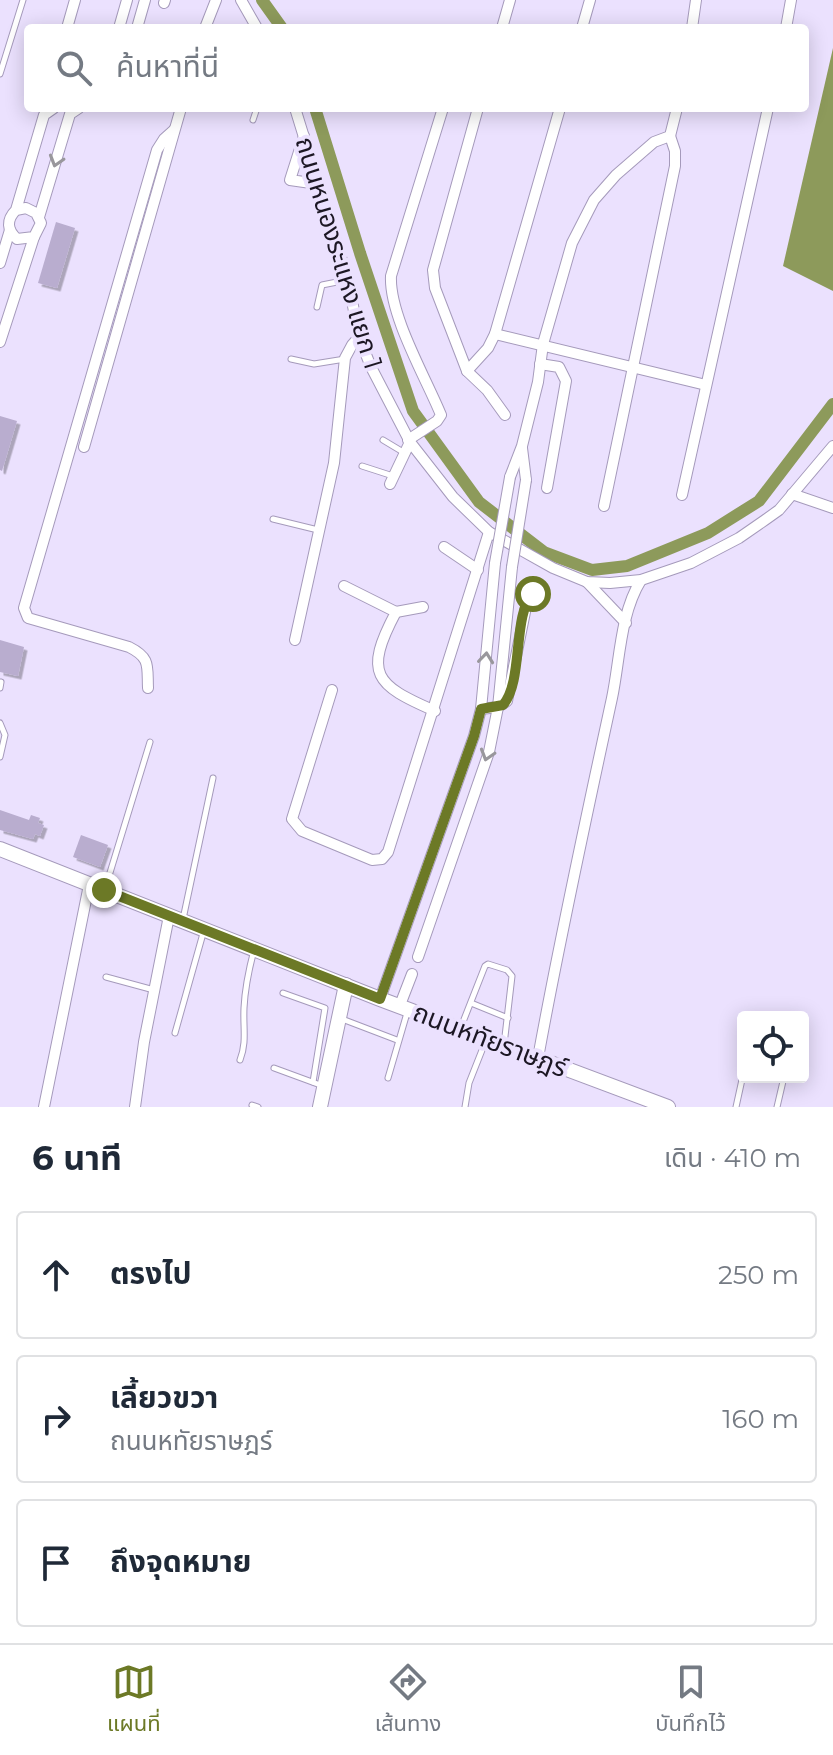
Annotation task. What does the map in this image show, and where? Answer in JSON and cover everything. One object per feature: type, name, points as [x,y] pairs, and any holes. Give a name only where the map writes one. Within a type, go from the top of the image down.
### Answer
[{"type":"main road","name":"ถนนหทัยราษฎร์","points":[[0,849],[665,1107]]},
{"type":"main road","points":[[320,1107],[318,1084],[346,985]]},
{"type":"street","points":[[68,24],[75,0]]},
{"type":"street","points":[[120,24],[127,0]]},
{"type":"street","points":[[138,24],[145,0]]},
{"type":"street","points":[[207,24],[216,0]]},
{"type":"street","points":[[241,0],[255,24]]},
{"type":"street","points":[[503,24],[510,0]]},
{"type":"street","points":[[583,24],[590,0]]},
{"type":"street","points":[[693,24],[696,0]]},
{"type":"street","points":[[787,24],[791,0]]},
{"type":"street","points":[[0,263],[10,230],[9,220],[16,210],[44,115],[48,112]]},
{"type":"street","points":[[0,342],[34,237],[40,228],[39,217],[71,112]]},
{"type":"street","points":[[84,447],[180,112]]},
{"type":"street","name":"ถนนหนองระแหง แยก 1","points":[[296,112],[348,280],[359,337],[371,367],[407,445],[489,532],[553,568],[587,582],[641,580],[691,563],[739,538],[779,510],[833,446]]},
{"type":"street","points":[[392,480],[407,445],[441,417],[409,342],[391,282],[442,112]]},
{"type":"street","points":[[477,112],[433,270],[435,288],[467,371],[487,390],[505,415]]},
{"type":"street","points":[[467,371],[488,348],[495,334],[559,112]]},
{"type":"street","points":[[604,506],[675,166],[675,151],[670,136],[676,112]]},
{"type":"street","points":[[682,495],[767,112]]},
{"type":"street","points":[[148,688],[146,658],[141,653],[129,647],[44,625],[28,618],[24,608],[157,150],[174,130]]},
{"type":"street","points":[[304,135],[290,180],[318,184]]},
{"type":"street","points":[[380,999],[481,709],[495,563],[510,477],[522,446],[543,344],[572,243],[594,200],[616,175],[654,142],[670,136]]},
{"type":"street","points":[[16,210],[32,209],[39,217]]},
{"type":"street","points":[[10,230],[17,239],[34,237]]},
{"type":"street","points":[[495,334],[706,385]]},
{"type":"street","points":[[295,640],[334,463],[345,358],[359,337]]},
{"type":"street","points":[[540,364],[559,367],[566,381],[547,488]]},
{"type":"street","points":[[418,957],[489,752],[498,707],[512,567],[526,480],[522,446]]},
{"type":"street","points":[[792,494],[833,508]]},
{"type":"street","points":[[332,690],[292,819],[302,831],[372,860],[382,859],[388,852],[435,711],[489,532]]},
{"type":"street","points":[[444,547],[478,570]]},
{"type":"street","points":[[538,1058],[630,603],[641,580]]},
{"type":"street","points":[[587,582],[626,623]]},
{"type":"street","points":[[344,586],[396,612],[423,607]]},
{"type":"street","points":[[481,709],[498,707],[507,701],[511,693],[526,607],[531,595],[538,593]]},
{"type":"street","points":[[396,612],[382,638],[377,658],[379,674],[393,690],[435,711]]},
{"type":"street","points":[[44,1107],[89,885]]},
{"type":"street","points":[[135,1107],[154,990],[176,918]]},
{"type":"street","points":[[402,936],[423,942]]},
{"type":"street","points":[[405,1007],[412,974]]},
{"type":"lane","points":[[0,74],[23,0]]},
{"type":"lane","points":[[253,120],[256,112]]},
{"type":"lane","points":[[317,307],[322,285],[348,280]]},
{"type":"lane","points":[[291,359],[314,364],[345,358]]},
{"type":"lane","points":[[383,440],[407,445]]},
{"type":"lane","points":[[362,466],[392,480]]},
{"type":"lane","points":[[273,519],[321,530]]},
{"type":"lane","points":[[0,723],[5,735],[0,757]]},
{"type":"lane","points":[[104,890],[150,742]]},
{"type":"lane","points":[[176,918],[213,778]]},
{"type":"lane","points":[[175,1033],[204,929]]},
{"type":"lane","points":[[240,1060],[246,1038],[243,1029],[245,991],[254,949]]},
{"type":"lane","points":[[461,1028],[485,966],[488,964],[507,970],[512,976],[504,1045]]},
{"type":"lane","points":[[106,977],[154,990]]},
{"type":"lane","points":[[274,1068],[318,1084],[325,1008],[283,993]]},
{"type":"lane","points":[[471,1003],[508,1018]]},
{"type":"lane","points":[[388,1078],[405,1007]]},
{"type":"lane","points":[[339,1017],[397,1040]]},
{"type":"lane","points":[[465,1107],[469,1083],[486,1037]]},
{"type":"lane","points":[[736,1107],[741,1083]]},
{"type":"lane","points":[[777,1107],[783,1083]]},
{"type":"shaded area","points":[[833,48],[833,291],[783,266]]},
{"type":"building","points":[[56,222],[75,228],[57,288],[38,283]]},
{"type":"building","points":[[0,416],[17,421],[2,471],[0,470]]},
{"type":"building","points":[[0,640],[24,647],[18,676],[0,672]]},
{"type":"building","points":[[0,810],[29,820],[31,815],[40,818],[38,823],[44,825],[40,836],[35,834],[33,839],[0,830]]},
{"type":"building","points":[[81,835],[108,845],[100,867],[73,857]]},
{"type":"waterway","points":[[262,0],[279,24]]},
{"type":"waterway","points":[[316,112],[413,411],[479,502],[544,552],[592,570],[627,566],[708,533],[759,501],[833,404]]},
{"type":"route","points":[[104,890],[380,999],[481,709],[503,705],[511,693],[526,607],[533,594]]}]
